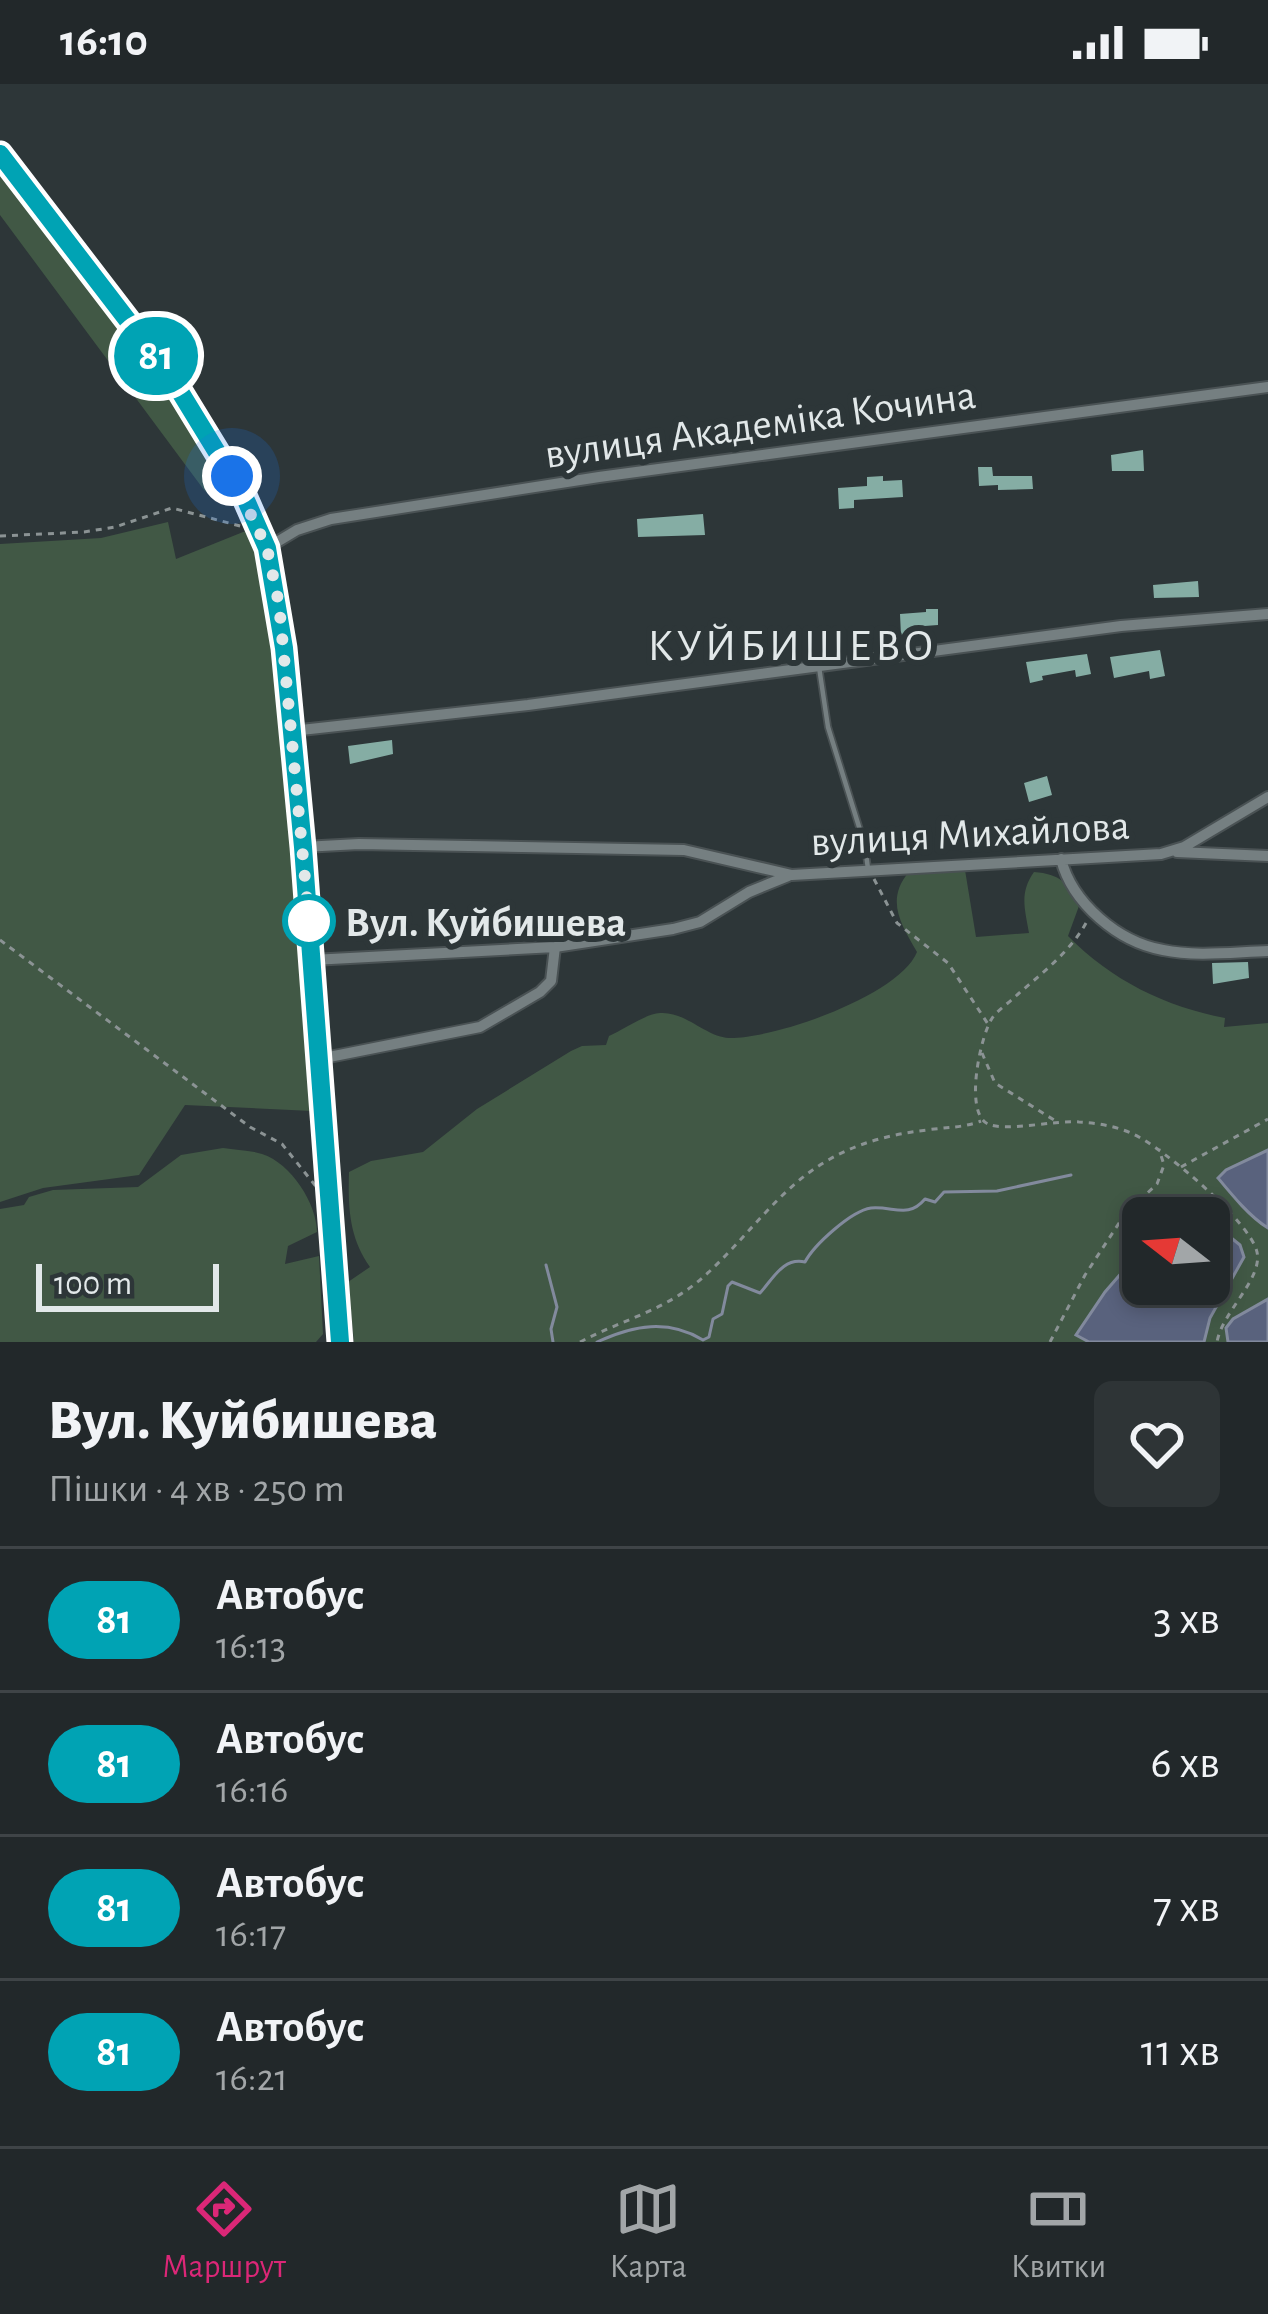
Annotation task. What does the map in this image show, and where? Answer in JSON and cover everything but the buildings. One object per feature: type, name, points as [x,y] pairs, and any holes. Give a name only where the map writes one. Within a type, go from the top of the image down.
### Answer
[{"type":"street","points":[[0,154],[171,377],[219,453],[267,548],[279,604],[303,847],[340,1342]]},
{"type":"street","name":"вулиця Академіка Кочина","points":[[267,548],[297,530],[331,519],[622,474],[1268,387]]},
{"type":"street","points":[[292,731],[1121,626],[1268,614]]},
{"type":"street","name":"вулиця Михайлова","points":[[303,847],[684,850],[791,875],[1173,852],[1268,797]]},
{"type":"street","points":[[1173,852],[1268,856]]},
{"type":"street","points":[[1061,859],[1066,875],[1090,909],[1125,934],[1159,950],[1268,951]]},
{"type":"street","points":[[312,960],[555,947],[688,926],[791,875]]},
{"type":"street","points":[[319,1059],[493,1023],[550,981],[555,947]]},
{"type":"lane","points":[[819,667],[828,727],[869,869]]},
{"type":"path","points":[[0,536],[84,532],[172,508],[241,527],[258,525]]},
{"type":"path","points":[[869,869],[897,923],[948,963],[989,1026]]},
{"type":"path","points":[[983,1120],[976,1101],[991,1019],[1073,946],[1090,909]]},
{"type":"path","points":[[0,940],[250,1127],[282,1144],[330,1207]]},
{"type":"path","points":[[982,1051],[995,1083],[1057,1121]]},
{"type":"path","points":[[1180,1168],[1268,1118]]},
{"type":"path","points":[[580,1342],[668,1303],[693,1285],[748,1236],[799,1180],[830,1159],[867,1142],[963,1128],[983,1120],[1001,1127],[1057,1121],[1130,1132],[1158,1148],[1246,1228],[1258,1253],[1255,1270],[1227,1311],[1216,1342]]},
{"type":"path","points":[[1050,1342],[1085,1275],[1125,1214],[1157,1184],[1164,1165],[1158,1148]]},
{"type":"green space","points":[[0,164],[162,368],[216,456],[236,501],[218,502],[204,490],[0,215]]},
{"type":"green space","points":[[168,522],[176,559],[253,528],[271,586],[281,649],[312,1111],[185,1105],[139,1175],[43,1188],[0,1202],[0,544],[101,538]]},
{"type":"green space","points":[[965,870],[976,937],[1029,933],[1026,887],[1034,872],[1051,875],[1067,886],[1079,906],[1068,936],[1102,966],[1161,999],[1225,1018],[1224,1027],[1268,1023],[1268,1342],[354,1342],[348,1282],[370,1267],[351,1222],[349,1172],[371,1161],[423,1152],[477,1109],[571,1051],[606,1045],[609,1036],[648,1016],[669,1013],[729,1038],[804,1023],[862,998],[887,984],[917,952],[898,912],[902,882],[909,872]]},
{"type":"green space","points":[[223,1148],[273,1159],[307,1197],[317,1232],[288,1246],[285,1264],[319,1256],[323,1334],[316,1342],[0,1342],[0,1209],[24,1205],[29,1197],[53,1190],[138,1187],[181,1155]]},
{"type":"water","points":[[1268,1150],[1268,1228],[1218,1178]]},
{"type":"water","points":[[1230,1237],[1244,1257],[1230,1282]]},
{"type":"water","points":[[1122,1272],[1122,1305],[1217,1305],[1204,1342],[1089,1342],[1076,1335]]},
{"type":"water","points":[[1268,1299],[1268,1342],[1228,1342],[1226,1328],[1233,1319]]},
{"type":"waterway","points":[[597,1342],[651,1327],[677,1329],[703,1340],[709,1337],[713,1319],[722,1314],[732,1282],[760,1293],[785,1266],[805,1262],[834,1230],[863,1210],[913,1209],[925,1199],[935,1202],[944,1192],[997,1191],[1071,1175]]},
{"type":"waterway","points":[[546,1265],[557,1307],[553,1342]]},
{"type":"bus line","name":"81","points":[[0,154],[171,377],[245,498],[267,548],[279,604],[303,847],[340,1342]]},
{"type":"place","name":"Вул. Куйбишева","points":[[309,921]]},
{"type":"district","name":"КУЙБИШЕВО","points":[[792,644]]},
{"type":"route","points":[[232,476],[267,548],[279,604],[309,921]]}]
